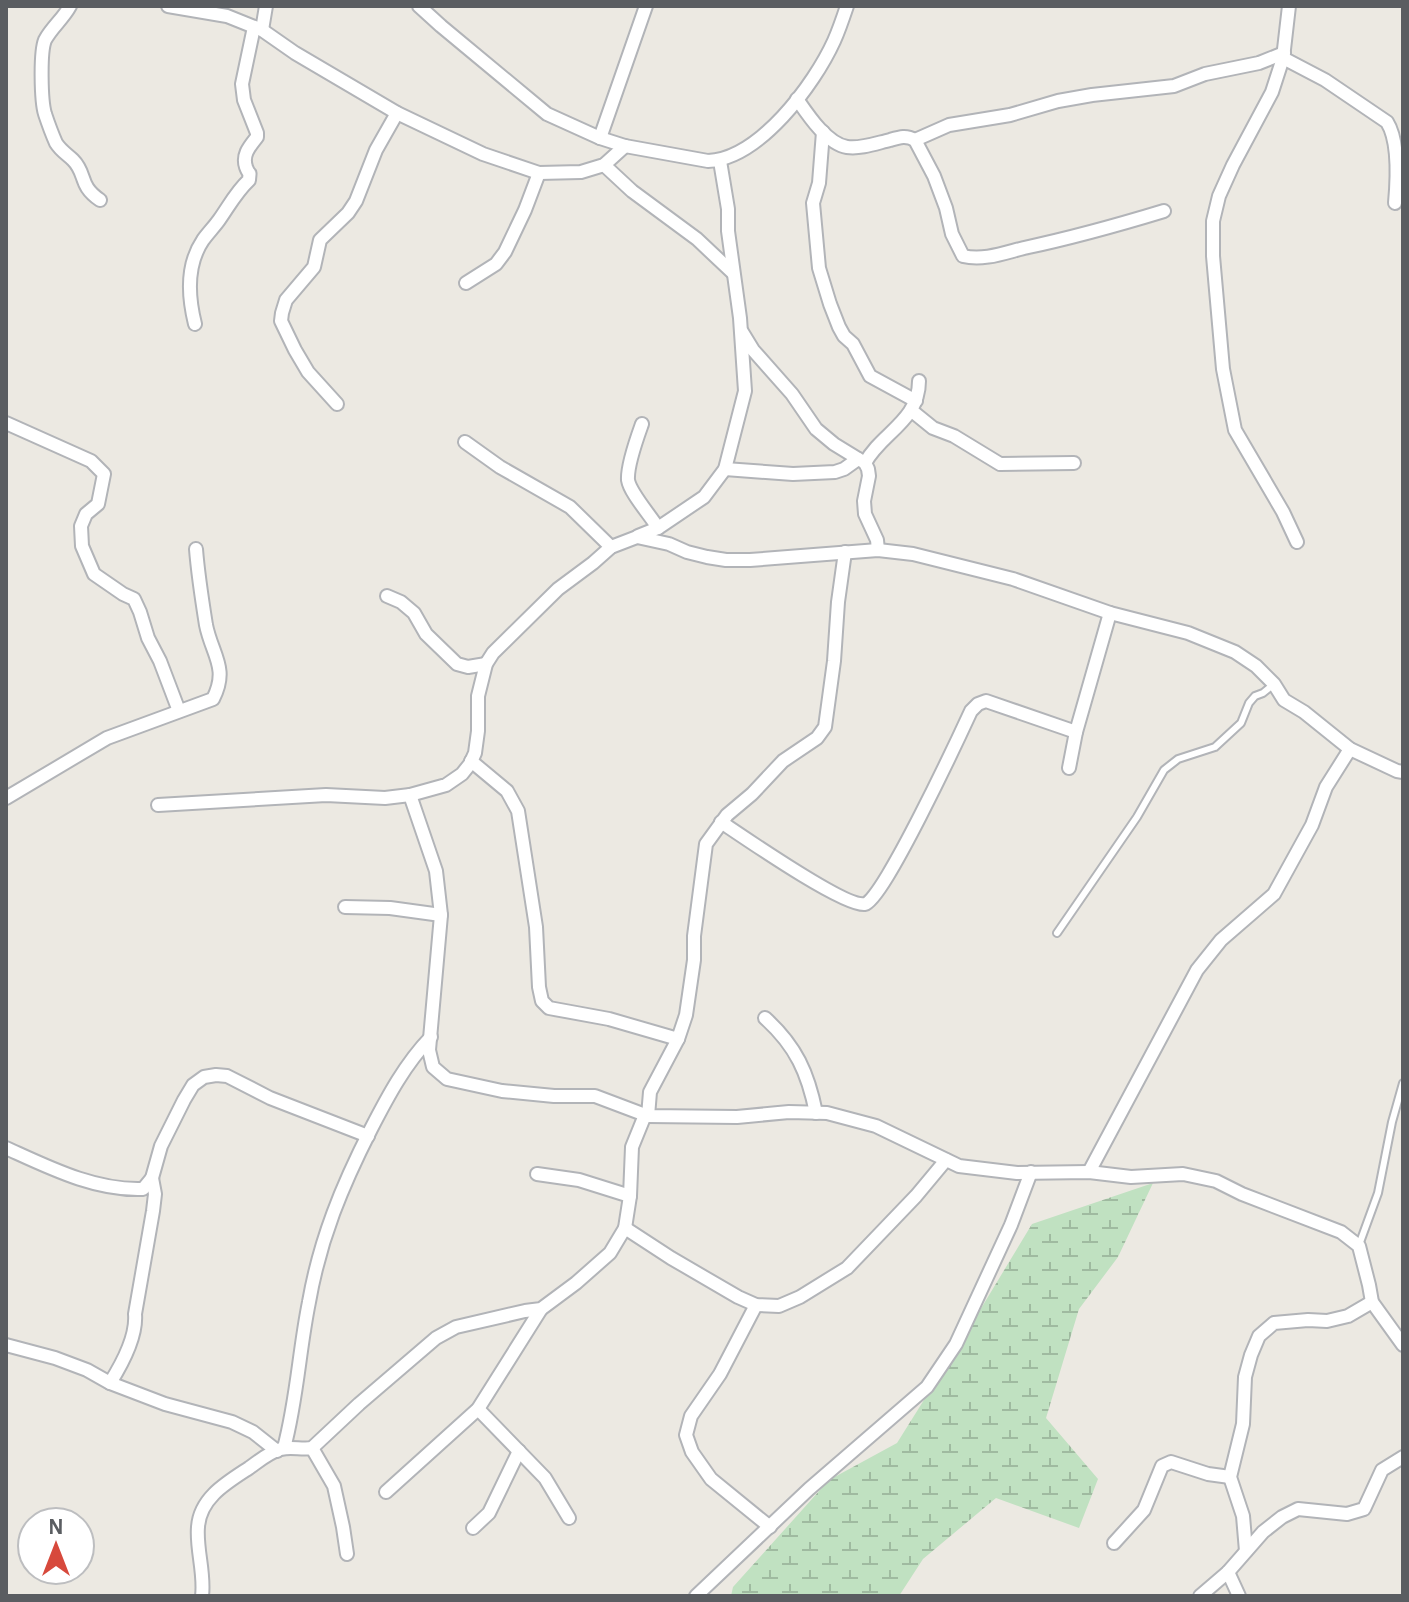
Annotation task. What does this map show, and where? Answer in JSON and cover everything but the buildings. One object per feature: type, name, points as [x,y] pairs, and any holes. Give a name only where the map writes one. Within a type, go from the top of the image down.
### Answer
[{"type":"street","points":[[70,6],[43,44],[44,111],[57,143],[73,160],[90,193],[100,200]]},
{"type":"street","points":[[168,6],[227,16],[258,28],[397,113],[483,154],[539,173],[581,172],[604,165],[625,146]]},
{"type":"street","points":[[195,324],[188,291],[192,265],[201,242],[249,180],[246,152],[257,133],[244,100],[242,84],[266,6]]},
{"type":"street","points":[[419,6],[547,114],[625,146],[708,161],[720,161],[736,154],[781,120],[817,72],[834,41],[847,6]]},
{"type":"street","points":[[600,138],[646,6]]},
{"type":"street","points":[[1289,6],[1284,56],[1272,92],[1219,196],[1213,221],[1213,256],[1223,369],[1235,430],[1297,542]]},
{"type":"street","points":[[797,99],[815,124],[835,142],[846,147],[862,147],[903,137],[915,140],[949,125],[1010,115],[1058,101],[1174,86],[1205,74],[1284,56],[1387,122],[1395,153],[1395,203]]},
{"type":"street","points":[[337,404],[308,372],[281,321],[282,313],[286,300],[314,267],[320,240],[356,201],[376,150],[397,113]]},
{"type":"street","points":[[823,132],[819,183],[813,203],[819,268],[839,327],[853,344],[870,376],[914,406],[933,428],[954,436],[1000,464],[1074,463]]},
{"type":"street","points":[[915,140],[934,176],[952,234],[963,256],[975,259],[1114,227],[1164,211]]},
{"type":"street","points":[[158,805],[326,795],[385,798],[446,785],[462,774],[475,753],[478,696],[486,664],[506,639],[558,589],[611,547],[658,528],[704,497],[725,469],[745,391],[728,209],[720,161]]},
{"type":"street","points":[[604,165],[632,191],[697,239],[733,273]]},
{"type":"street","points":[[466,283],[496,264],[505,252],[539,173]]},
{"type":"street","points":[[741,331],[816,429],[868,469],[865,514],[877,540],[878,550]]},
{"type":"street","points":[[725,469],[793,474],[844,469],[861,461],[898,428],[914,406],[919,381]]},
{"type":"street","points":[[6,423],[91,461],[102,470],[104,474],[98,504],[86,514],[81,526],[82,546],[94,574],[134,599],[179,711]]},
{"type":"street","points":[[642,424],[634,445],[628,478],[631,488],[658,528]]},
{"type":"street","points":[[465,442],[500,467],[570,507],[611,547]]},
{"type":"street","points":[[637,537],[726,560],[878,550],[928,556],[1013,579],[1110,613],[1188,633],[1235,652],[1256,666],[1274,684],[1284,700],[1350,749],[1403,772]]},
{"type":"street","points":[[6,798],[107,738],[213,699],[220,686],[219,660],[208,636],[196,549]]},
{"type":"street","points":[[386,1492],[478,1409],[541,1309],[610,1253],[625,1228],[632,1147],[646,1115],[650,1092],[678,1039],[686,1015],[706,844],[721,822],[783,761],[817,738],[825,727],[845,552]]},
{"type":"street","points":[[387,596],[414,613],[426,634],[457,664],[468,667],[486,664]]},
{"type":"street","points":[[1069,768],[1076,732],[1110,613]]},
{"type":"street","points":[[721,822],[851,902],[863,904],[871,900],[889,872],[971,711],[978,704],[986,701],[1076,732]]},
{"type":"street","points":[[1089,1172],[1197,970],[1221,940],[1274,894],[1312,825],[1326,787],[1350,749]]},
{"type":"street","points":[[471,761],[507,791],[518,811],[536,927],[542,1001],[549,1008],[609,1019],[678,1039]]},
{"type":"street","points":[[410,795],[436,871],[441,915],[429,1050],[433,1067],[447,1079],[502,1091],[595,1096],[646,1115],[737,1117],[789,1112],[840,1116],[876,1126],[959,1166],[1131,1177],[1183,1174],[1216,1181],[1341,1232],[1359,1246],[1372,1302],[1403,1345]]},
{"type":"street","points":[[345,907],[390,908],[441,915]]},
{"type":"street","points":[[765,1018],[787,1039],[799,1060],[816,1113]]},
{"type":"street","points":[[281,1449],[295,1401],[309,1302],[325,1235],[341,1191],[403,1070],[431,1037]]},
{"type":"street","points":[[6,1148],[60,1172],[122,1190],[143,1189],[152,1178],[161,1146],[193,1085],[204,1077],[216,1075],[227,1076],[270,1098],[368,1136]]},
{"type":"street","points":[[625,1228],[700,1276],[756,1305],[779,1306],[847,1268],[946,1160]]},
{"type":"street","points":[[696,1596],[866,1438],[927,1387],[956,1344],[1011,1225],[1031,1172]]},
{"type":"street","points":[[537,1174],[579,1180],[630,1196]]},
{"type":"street","points":[[110,1383],[135,1323],[155,1194],[152,1178]]},
{"type":"street","points":[[1246,1551],[1243,1516],[1230,1477],[1243,1424],[1245,1377],[1259,1336],[1274,1323],[1327,1321],[1348,1316],[1372,1302]]},
{"type":"street","points":[[756,1305],[720,1374],[691,1416],[686,1435],[692,1452],[711,1479],[770,1527]]},
{"type":"street","points":[[202,1596],[197,1532],[200,1513],[209,1498],[224,1484],[281,1449],[312,1448],[436,1338],[456,1327],[541,1309]]},
{"type":"street","points":[[6,1345],[55,1358],[165,1404],[232,1422],[281,1449]]},
{"type":"street","points":[[478,1409],[545,1478],[569,1518]]},
{"type":"street","points":[[312,1448],[334,1486],[347,1554]]},
{"type":"street","points":[[473,1528],[489,1513],[519,1451]]},
{"type":"street","points":[[1200,1596],[1282,1517],[1298,1509],[1347,1514],[1364,1509],[1382,1470],[1403,1457]]},
{"type":"street","points":[[1114,1543],[1144,1510],[1165,1464],[1171,1462],[1208,1474],[1230,1477]]},
{"type":"street","points":[[1228,1572],[1239,1596]]},
{"type":"lane","points":[[1057,933],[1137,817],[1164,770],[1178,759],[1215,747],[1241,723],[1255,696],[1274,684]]},
{"type":"lane","points":[[1359,1246],[1378,1193],[1403,1083]]},
{"type":"green space","points":[[1153,1183],[1118,1257],[1079,1309],[1046,1418],[1098,1479],[1079,1528],[996,1498],[923,1559],[899,1596],[731,1596],[733,1587],[829,1480],[897,1443],[1032,1224]]}]
